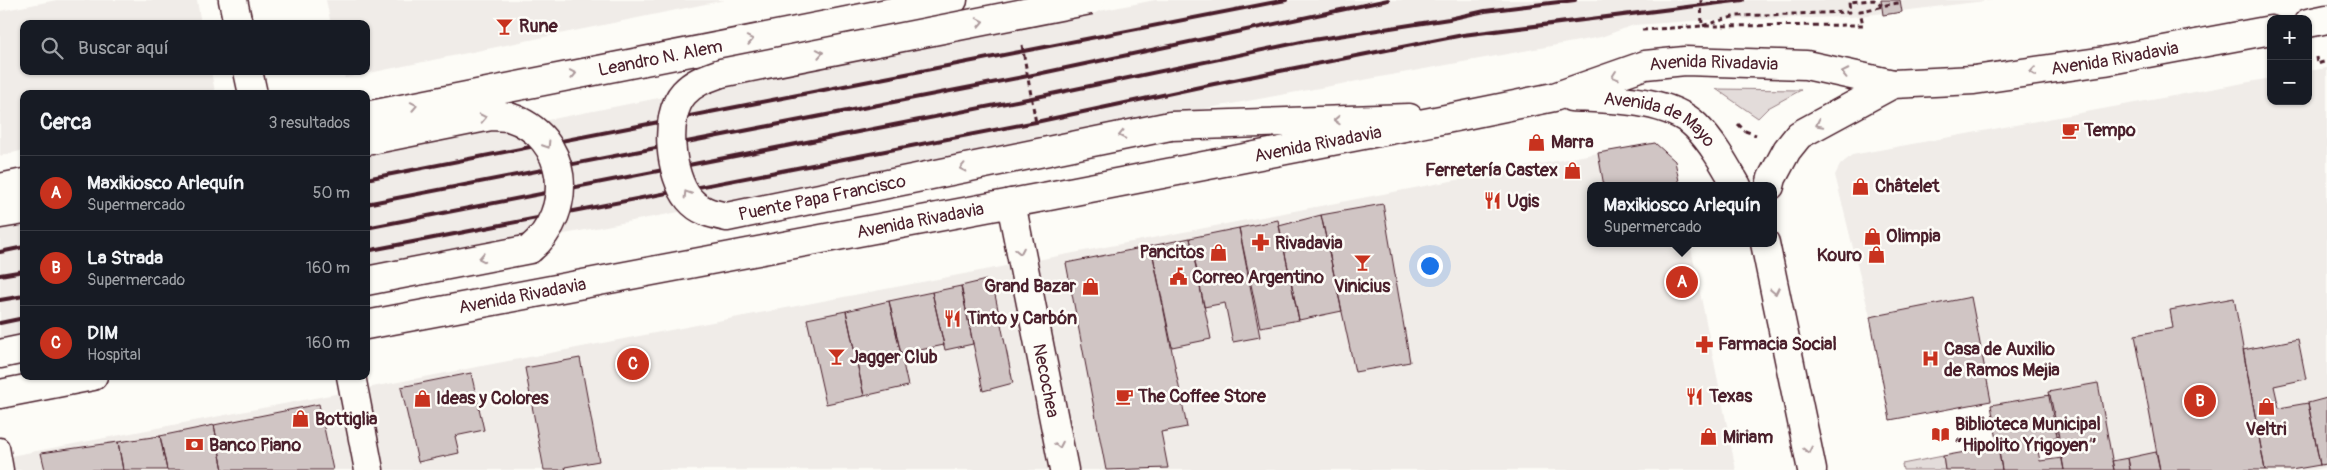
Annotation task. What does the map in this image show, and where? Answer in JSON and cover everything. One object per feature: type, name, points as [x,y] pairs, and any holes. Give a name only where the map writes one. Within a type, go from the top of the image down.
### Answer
[{"type":"main road","points":[[233,0],[237,20]]},
{"type":"main road","name":"Leandro N. Alem","points":[[370,115],[953,0]]},
{"type":"main road","name":"Puente Papa Francisco","points":[[1090,0],[721,73],[695,83],[683,94],[674,110],[671,129],[677,177],[689,199],[707,213],[726,217],[1170,126],[1456,117]]},
{"type":"main road","points":[[2312,22],[2327,20]]},
{"type":"main road","name":"Avenida Rivadavia","points":[[370,324],[1456,117],[1554,97],[1645,65],[1685,62],[1806,65],[1893,84],[1974,80],[2105,62],[2267,31]]},
{"type":"main road","points":[[249,75],[252,90]]},
{"type":"main road","points":[[1771,182],[1788,150],[1799,135],[1893,84]]},
{"type":"main road","name":"Avenida de Mayo","points":[[1554,97],[1632,99],[1679,115],[1694,124],[1714,147],[1735,182]]},
{"type":"main road","points":[[370,140],[491,116],[509,117],[524,122],[544,138],[555,156],[560,176],[559,203],[550,226],[544,238],[530,249],[370,281]]},
{"type":"main road","points":[[0,188],[20,184]]},
{"type":"main road","name":"Necochea","points":[[1011,203],[1064,470]]},
{"type":"main road","points":[[0,214],[20,211]]},
{"type":"main road","points":[[1766,247],[1812,470]]},
{"type":"main road","points":[[0,354],[20,351]]},
{"type":"main road","points":[[0,394],[72,380]]},
{"type":"main road","points":[[352,380],[369,470]]},
{"type":"lane","points":[[0,447],[4,470]]},
{"type":"path","points":[[1701,0],[1702,26]]},
{"type":"path","points":[[1702,26],[1736,16],[1850,12],[1849,2],[1874,0],[1882,5]]},
{"type":"path","points":[[1642,30],[1702,26],[1863,25],[1860,11],[1877,9],[1882,5],[1900,3]]},
{"type":"path","points":[[1022,43],[1038,131]]},
{"type":"path","points":[[2316,57],[2317,64],[2327,62]]},
{"type":"shaded area","points":[[57,0],[197,0],[200,20],[20,20],[20,75],[212,75],[215,90],[20,90],[20,151],[0,156],[0,11]]},
{"type":"shaded area","points":[[326,0],[725,0],[370,73],[370,20],[330,20]]},
{"type":"shaded area","points":[[1155,0],[1993,0],[1851,17],[1707,20],[1634,25],[1601,37],[1110,126],[1007,149],[370,271],[370,155]]},
{"type":"shaded area","points":[[2327,68],[2327,467],[2313,470],[2064,470],[2050,395],[1991,405],[1970,297],[1870,317],[1835,175],[1840,165],[1852,155],[2267,79],[2267,105],[2312,105],[2312,70]]},
{"type":"shaded area","points":[[344,75],[360,75],[345,78]]},
{"type":"shaded area","points":[[1716,89],[1801,90],[1768,108],[1758,118]]},
{"type":"shaded area","points":[[1655,142],[1674,164],[1677,182],[1587,182],[1587,247],[1691,247],[1736,470],[0,470],[0,458]]},
{"type":"shaded area","points":[[20,223],[20,339],[0,342],[0,227]]},
{"type":"shaded area","points":[[1943,456],[1945,470],[1903,470],[1902,464]]},
{"type":"building","points":[[1881,0],[1900,0],[1902,12],[1883,15]]},
{"type":"building","points":[[1655,143],[1675,161],[1679,182],[1603,182],[1598,153]]},
{"type":"building","name":"Vinicius","points":[[1383,204],[1410,362],[1355,372],[1321,215]]},
{"type":"building","points":[[1321,215],[1342,311],[1299,320],[1279,226]]},
{"type":"building","points":[[1278,220],[1299,320],[1260,327],[1239,228]]},
{"type":"building","points":[[1239,228],[1260,337],[1233,342],[1225,303],[1204,307],[1190,238]]},
{"type":"building","name":"Correo Argentino","points":[[1190,238],[1211,339],[1172,347],[1151,246]]},
{"type":"building","points":[[1151,246],[1187,427],[1161,432],[1168,468],[1106,470],[1066,263]]},
{"type":"building","points":[[986,280],[993,285],[1013,383],[983,391],[961,286]]},
{"type":"building","name":"Tinto y Carbón","points":[[961,286],[973,344],[945,350],[932,292]]},
{"type":"building","points":[[932,292],[944,345],[901,354],[889,301]]},
{"type":"building","name":"Casa de Auxilio de Ramos Mejia","points":[[1971,297],[1991,401],[1890,420],[1870,317]]},
{"type":"building","points":[[2234,298],[2265,470],[2160,470],[2135,335],[2173,328],[2170,310]]},
{"type":"building","points":[[889,301],[908,386],[864,396],[846,311]]},
{"type":"building","name":"Jagger Club","points":[[846,311],[864,396],[826,404],[807,319]]},
{"type":"building","name":"Veltri","points":[[2298,339],[2306,379],[2274,386],[2279,408],[2308,403],[2320,465],[2291,470],[2265,470],[2243,350]]},
{"type":"building","points":[[580,358],[599,461],[565,467],[566,470],[544,470],[525,368]]},
{"type":"building","points":[[471,373],[484,430],[455,436],[459,453],[418,462],[401,387]]},
{"type":"building","points":[[2098,383],[2114,470],[2064,470],[2048,392]]},
{"type":"building","points":[[2050,395],[2059,437],[2036,441],[2040,461],[2062,458],[2064,470],[2002,470],[1991,405]]},
{"type":"building","points":[[2327,398],[2327,464],[2320,465],[2308,403]]},
{"type":"building","points":[[319,404],[333,470],[223,470],[214,425]]},
{"type":"building","points":[[214,425],[223,470],[167,470],[160,436]]},
{"type":"building","points":[[160,436],[167,470],[123,470],[118,442]]},
{"type":"building","points":[[118,442],[123,470],[45,470],[41,453]]},
{"type":"building","points":[[1998,446],[2002,470],[1945,470],[1943,456]]},
{"type":"building","points":[[2156,452],[2160,470],[2130,470],[2128,458]]},
{"type":"building","points":[[2128,458],[2130,470],[2114,470],[2112,461]]},
{"type":"railway","points":[[370,178],[1286,0]]},
{"type":"railway","points":[[370,203],[1028,76],[1388,0]]},
{"type":"railway","points":[[370,227],[1032,98],[1306,41],[1449,19],[1485,11],[1575,0]]},
{"type":"railway","points":[[370,250],[1036,122],[1214,84],[1463,35],[1743,0]]},
{"type":"railway","points":[[0,252],[20,248]]},
{"type":"railway","points":[[0,275],[20,272]]},
{"type":"railway","points":[[0,300],[20,297]]},
{"type":"railway","points":[[0,323],[20,319]]},
{"type":"place","name":"Rune","points":[[505,26]]},
{"type":"place","name":"Tempo","points":[[2070,130]]},
{"type":"place","name":"Marra","points":[[1537,142]]},
{"type":"place","name":"Ferretería Castex","points":[[1572,170]]},
{"type":"place","name":"Châtelet","points":[[1861,186]]},
{"type":"place","name":"Ugis","points":[[1493,201]]},
{"type":"place","name":"Olimpia","points":[[1872,236]]},
{"type":"place","name":"Rivadavia","points":[[1261,243]]},
{"type":"place","name":"Pancitos","points":[[1218,252]]},
{"type":"place","name":"Kouro","points":[[1876,255]]},
{"type":"place","name":"Vinicius","points":[[1362,263]]},
{"type":"place","name":"Correo Argentino","points":[[1178,277]]},
{"type":"place","name":"Maxikiosco Arlequín","points":[[1682,282]]},
{"type":"place","name":"Grand Bazar","points":[[1090,286]]},
{"type":"place","name":"Tinto y Carbón","points":[[953,318]]},
{"type":"place","name":"Farmacia Social","points":[[1704,344]]},
{"type":"place","name":"Jagger Club","points":[[836,357]]},
{"type":"place","name":"Casa de Auxilio de Ramos Mejia","points":[[1930,359]]},
{"type":"place","name":"DIM","points":[[633,364]]},
{"type":"place","name":"The Coffee Store","points":[[1124,396]]},
{"type":"place","name":"Texas","points":[[1695,396]]},
{"type":"place","name":"Ideas y Colores","points":[[422,398]]},
{"type":"place","name":"La Strada","points":[[2200,401]]},
{"type":"place","name":"Veltri","points":[[2266,406]]},
{"type":"place","name":"Bottiglia","points":[[301,419]]},
{"type":"place","name":"Biblioteca Municipal “Hipolito Yrigoyen”","points":[[1941,434]]},
{"type":"place","name":"Miriam","points":[[1709,437]]},
{"type":"place","name":"Banco Piano","points":[[195,445]]}]
